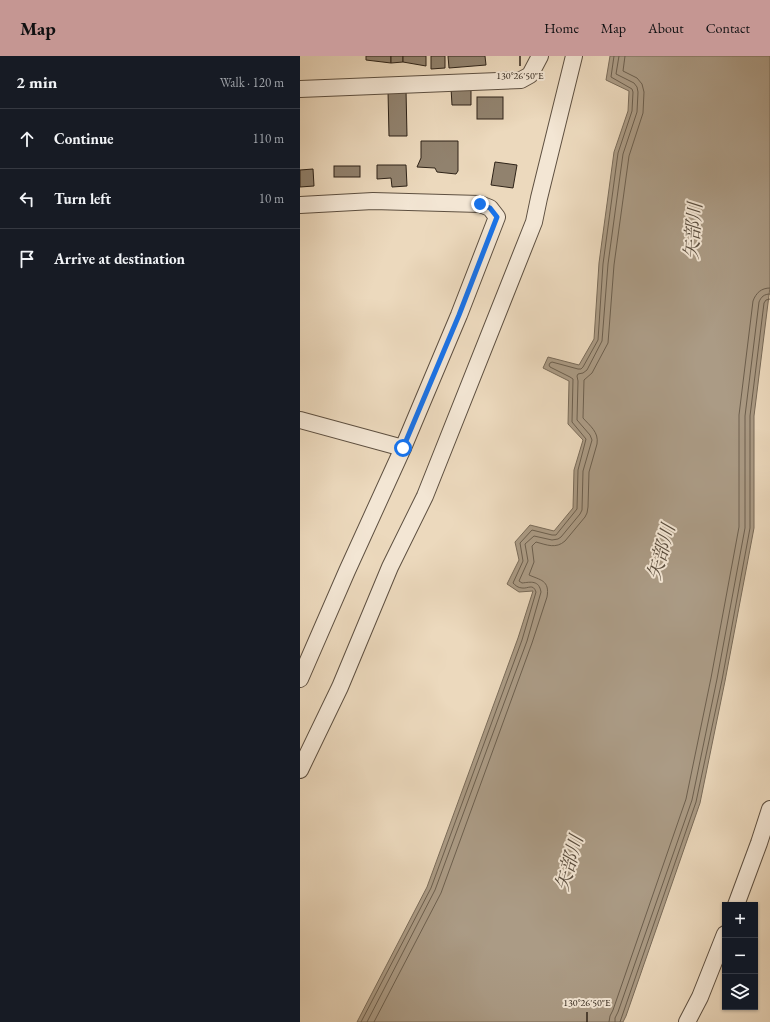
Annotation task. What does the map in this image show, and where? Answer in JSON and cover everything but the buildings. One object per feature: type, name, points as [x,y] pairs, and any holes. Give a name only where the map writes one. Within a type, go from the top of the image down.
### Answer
[{"type":"street","points":[[300,89],[521,80],[530,75],[540,56]]},
{"type":"street","points":[[300,770],[340,687],[390,567],[425,496],[534,222],[574,56]]},
{"type":"street","points":[[300,205],[373,201],[480,204],[490,208],[497,217],[459,315],[403,448],[300,679]]},
{"type":"street","points":[[300,420],[403,448]]},
{"type":"street","points":[[737,902],[770,809]]},
{"type":"street","points":[[687,1022],[700,997],[723,938]]},
{"type":"water","name":"矢部川","points":[[610,56],[770,56],[770,287],[754,416],[754,528],[700,803],[623,1022],[357,1022],[427,887],[518,638],[533,591],[519,592],[507,584],[519,560],[515,542],[530,525],[554,531],[573,508],[574,470],[583,440],[568,424],[569,381],[543,368],[548,357],[579,365],[594,339],[599,263],[614,152],[628,111],[629,91],[606,80]]},
{"type":"route","points":[[403,448],[459,315],[497,217],[490,208],[480,204]]}]
